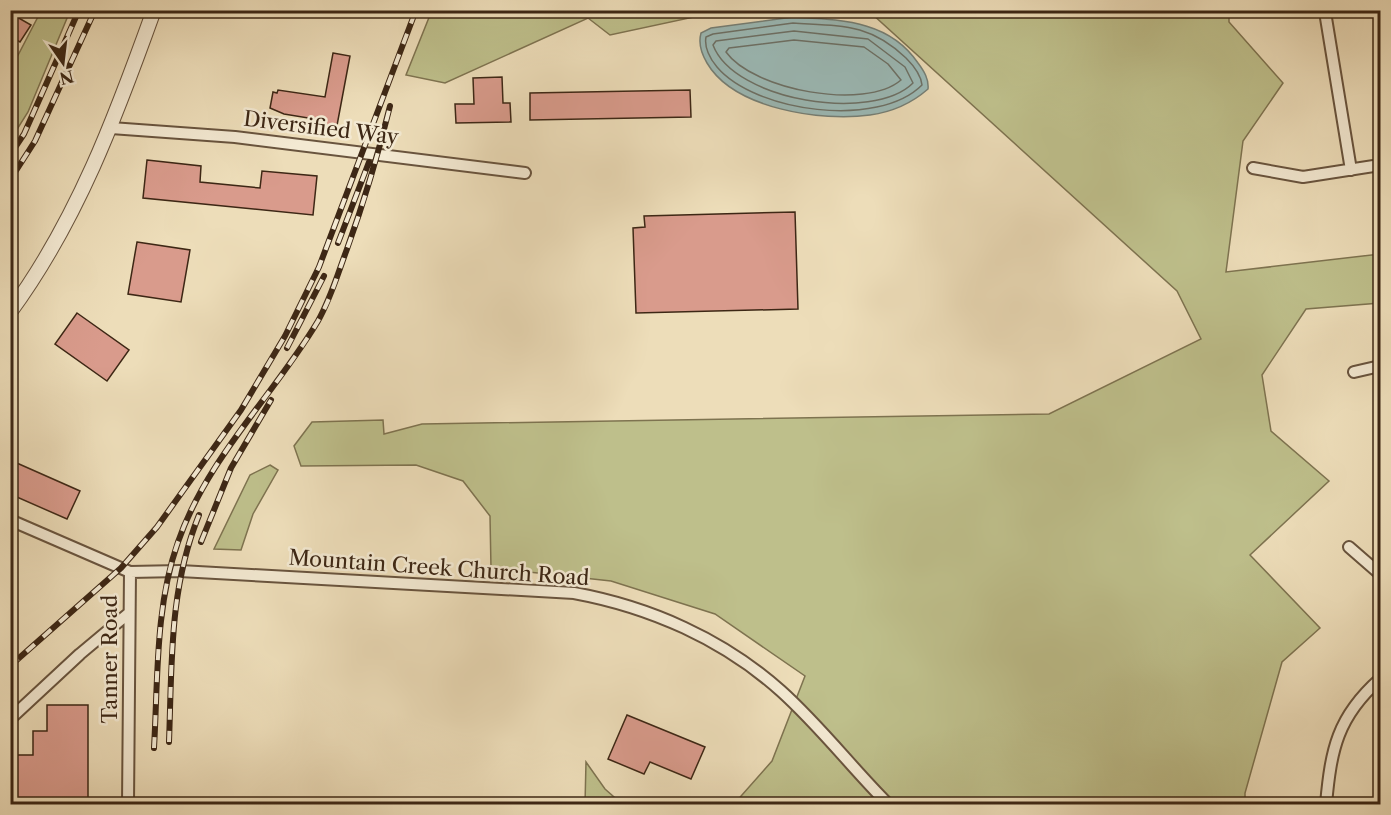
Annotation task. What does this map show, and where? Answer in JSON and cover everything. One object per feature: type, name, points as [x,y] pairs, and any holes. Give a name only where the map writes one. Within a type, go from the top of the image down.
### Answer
[{"type":"street","points":[[10,312],[71,214],[111,128],[154,10]]},
{"type":"street","points":[[1326,18],[1351,170]]},
{"type":"street","name":"Diversified Way","points":[[111,128],[235,137],[525,173]]},
{"type":"street","points":[[1253,168],[1303,177],[1380,165]]},
{"type":"street","points":[[1354,372],[1380,366]]},
{"type":"street","name":"Tanner Road","points":[[10,520],[130,572],[128,804]]},
{"type":"street","points":[[1349,547],[1380,574]]},
{"type":"street","name":"Mountain Creek Church Road","points":[[130,572],[180,571],[504,588],[574,593],[609,600],[678,625],[721,647],[754,669],[800,710],[888,804]]},
{"type":"street","points":[[10,719],[80,654],[129,613]]},
{"type":"street","points":[[1326,804],[1329,771],[1337,736],[1355,704],[1380,680]]},
{"type":"green space","points":[[432,10],[722,11],[610,35],[588,18],[445,83],[406,75]]},
{"type":"green space","points":[[41,11],[70,11],[28,112],[11,139],[11,61],[15,61]]},
{"type":"green space","points":[[838,11],[1229,11],[1229,22],[1283,83],[1243,141],[1226,272],[1380,254],[1380,303],[1306,309],[1262,375],[1271,431],[1329,481],[1250,555],[1320,628],[1282,662],[1245,793],[1245,804],[734,804],[772,761],[805,676],[715,614],[611,581],[491,568],[490,516],[463,481],[416,465],[301,466],[294,446],[312,422],[383,420],[384,434],[422,424],[1049,414],[1201,339],[1177,291],[872,14]]},
{"type":"green space","points":[[270,465],[278,470],[253,514],[241,550],[214,549],[250,475]]},
{"type":"green space","points":[[586,762],[605,789],[622,804],[585,804]]},
{"type":"water","points":[[793,17],[829,19],[863,25],[893,38],[920,66],[927,78],[928,89],[901,106],[878,114],[850,117],[804,114],[758,102],[737,92],[720,79],[703,56],[700,45],[701,33],[711,28]]},
{"type":"building","points":[[10,13],[31,25],[20,42],[10,36]]},
{"type":"building","points":[[333,53],[350,56],[335,136],[319,133],[321,120],[284,114],[270,108],[273,92],[277,93],[278,90],[325,97]]},
{"type":"building","points":[[502,77],[503,103],[510,103],[511,122],[456,123],[455,104],[474,104],[473,78]]},
{"type":"building","points":[[690,90],[691,117],[530,120],[530,93]]},
{"type":"building","points":[[147,160],[201,166],[200,182],[260,188],[262,171],[317,176],[313,215],[143,198]]},
{"type":"building","points":[[795,212],[798,309],[636,313],[633,228],[645,227],[644,216]]},
{"type":"building","points":[[137,242],[190,250],[181,302],[128,294]]},
{"type":"building","points":[[77,313],[129,350],[107,381],[55,344]]},
{"type":"building","points":[[10,460],[80,491],[67,519],[10,494]]},
{"type":"building","points":[[47,705],[88,705],[88,804],[10,804],[10,755],[33,755],[33,731],[47,731]]},
{"type":"building","points":[[627,715],[705,747],[691,779],[650,762],[644,774],[608,759]]},
{"type":"railway","points":[[10,155],[24,134],[79,10]]},
{"type":"railway","points":[[10,180],[35,141],[95,10]]},
{"type":"railway","points":[[10,666],[121,568],[157,527],[241,410],[285,336],[319,267],[416,10]]},
{"type":"railway","points":[[154,748],[161,618],[178,542],[191,511],[223,455],[301,348],[323,312],[359,214],[390,106]]},
{"type":"railway","points":[[338,243],[369,162]]},
{"type":"railway","points":[[287,348],[324,276]]},
{"type":"railway","points":[[201,542],[231,468],[271,400]]},
{"type":"railway","points":[[169,742],[172,655],[177,599],[189,543],[199,515]]}]
